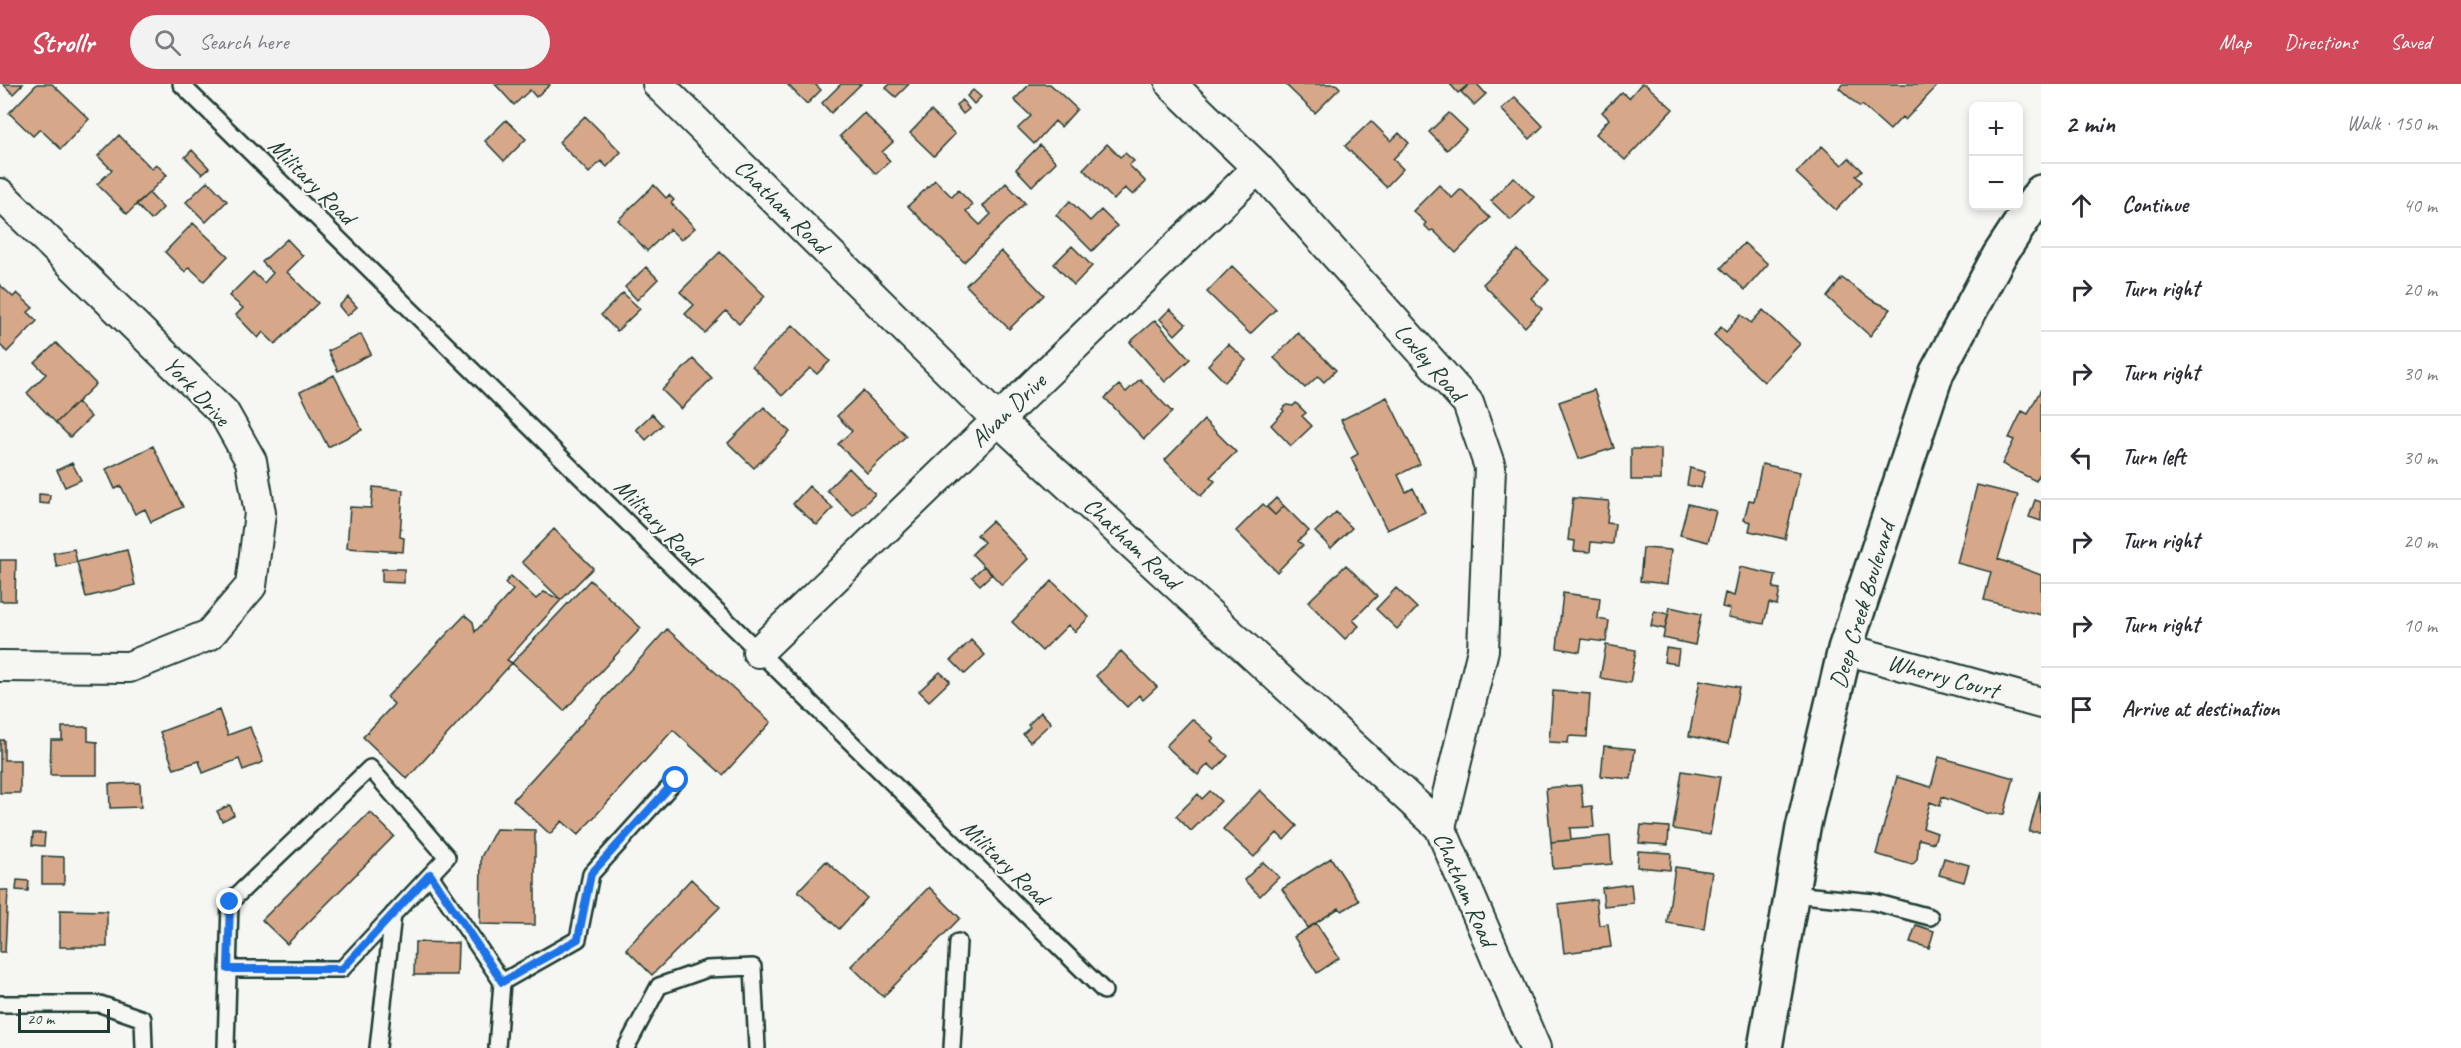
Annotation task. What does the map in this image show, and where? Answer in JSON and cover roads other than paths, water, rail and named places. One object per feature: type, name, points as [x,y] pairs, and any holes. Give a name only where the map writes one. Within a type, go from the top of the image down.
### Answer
[{"type":"street","name":"Chatham Road","points":[[658,84],[998,420],[1440,827],[1535,1048]]},
{"type":"street","name":"Loxley Road","points":[[1171,84],[1258,168],[1468,403],[1490,467],[1483,650],[1440,827]]},
{"type":"street","name":"Alvan Drive","points":[[758,652],[1258,168]]},
{"type":"street","name":"Deep Creek Boulevard","points":[[1765,1048],[1803,828],[1845,649],[1937,372],[1999,256],[2041,192]]},
{"type":"street","name":"York Drive","points":[[0,194],[224,413],[251,461],[260,513],[251,586],[209,635],[129,667],[0,666]]},
{"type":"street","name":"Wherry Court","points":[[1845,649],[2041,704]]},
{"type":"lane","name":"Military Road","points":[[181,84],[1104,991]]},
{"type":"lane","points":[[226,1048],[228,969],[230,902],[370,768],[447,857],[342,969],[228,969]]},
{"type":"lane","points":[[502,982],[578,939],[591,874],[676,780]]},
{"type":"lane","points":[[430,874],[502,982],[497,1048]]},
{"type":"lane","points":[[1792,894],[1874,902],[1930,917]]},
{"type":"lane","points":[[378,1048],[393,914]]},
{"type":"lane","points":[[952,1048],[958,942]]},
{"type":"lane","points":[[626,1048],[659,986],[707,969],[753,967],[757,1048]]},
{"type":"lane","points":[[0,1004],[100,1004],[143,1019],[144,1048]]}]
